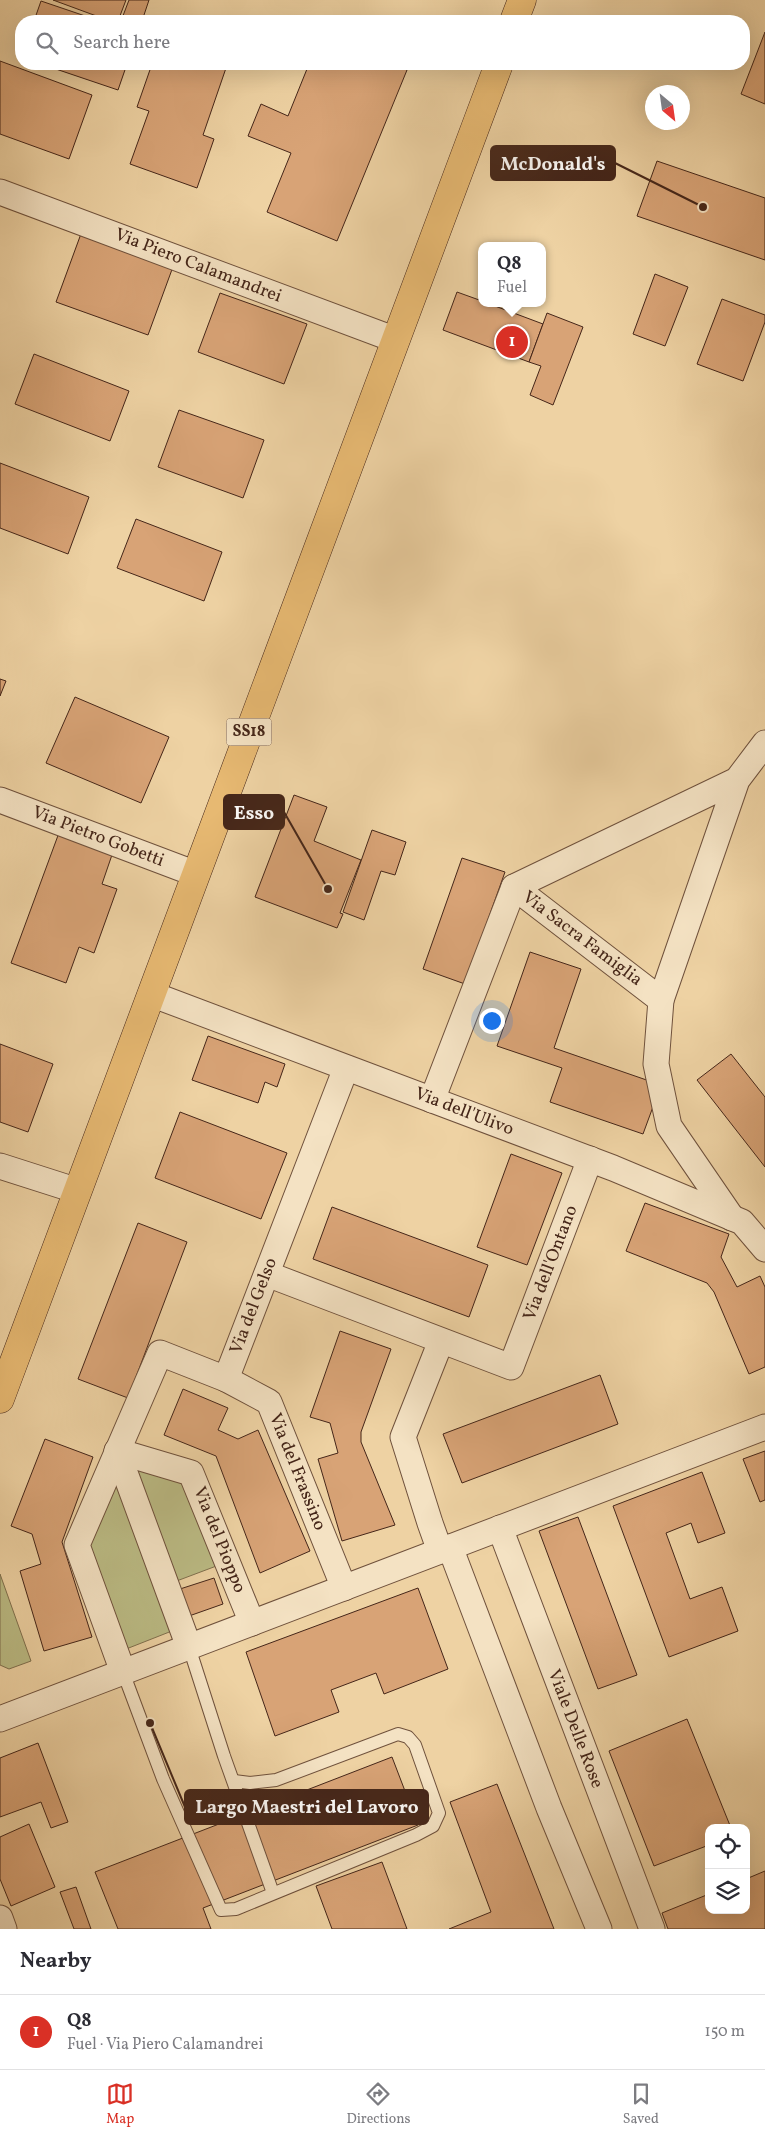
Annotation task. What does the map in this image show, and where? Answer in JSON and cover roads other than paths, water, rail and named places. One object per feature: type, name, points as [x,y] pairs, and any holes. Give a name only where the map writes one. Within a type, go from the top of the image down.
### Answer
[{"type":"main road","points":[[516,15],[522,0]]},
{"type":"main road","name":"SS18","points":[[0,1399],[497,70]]},
{"type":"street","name":"Via Piero Calamandrei","points":[[0,192],[396,340]]},
{"type":"street","name":"Via Sacra Famiglia","points":[[737,780],[514,887],[661,1000],[737,780],[765,743]]},
{"type":"street","name":"Via Pietro Gobetti","points":[[0,800],[196,874]]},
{"type":"street","points":[[432,1100],[514,887]]},
{"type":"street","name":"Via dell'Ulivo","points":[[151,994],[590,1159],[742,1222],[765,1249]]},
{"type":"street","points":[[661,1000],[656,1064],[670,1126],[732,1218]]},
{"type":"street","name":"Via del Gelso","points":[[226,1380],[346,1068]]},
{"type":"street","name":"Via dell'Ontano","points":[[441,1341],[511,1367],[590,1159]]},
{"type":"street","points":[[0,1166],[78,1191]]},
{"type":"street","points":[[267,1274],[441,1341],[403,1437],[430,1523],[445,1549],[599,1929]]},
{"type":"street","points":[[123,1672],[77,1545],[160,1353],[226,1380]]},
{"type":"street","name":"Via del Frassino","points":[[226,1380],[269,1402],[344,1588]]},
{"type":"street","points":[[0,1718],[765,1427]]},
{"type":"street","points":[[118,1451],[189,1647]]},
{"type":"street","name":"Via del Pioppo","points":[[118,1451],[191,1473],[252,1622]]},
{"type":"street","name":"Viale Delle Rose","points":[[500,1528],[652,1929]]},
{"type":"street","points":[[0,1705],[24,1709]]},
{"type":"street","points":[[0,1918],[4,1929]]},
{"type":"lane","points":[[189,1647],[224,1756],[273,1893]]},
{"type":"lane","points":[[123,1672],[163,1779],[221,1910],[236,1909],[416,1835],[434,1826],[439,1813],[415,1745],[408,1737],[398,1734],[276,1780],[250,1783],[234,1781]]},
{"type":"place","name":"McDonald's","points":[[703,207]]},
{"type":"place","name":"Q8","points":[[512,342]]},
{"type":"place","name":"Esso","points":[[328,889]]},
{"type":"place","name":"Largo Maestri del Lavoro","points":[[150,1723]]}]
